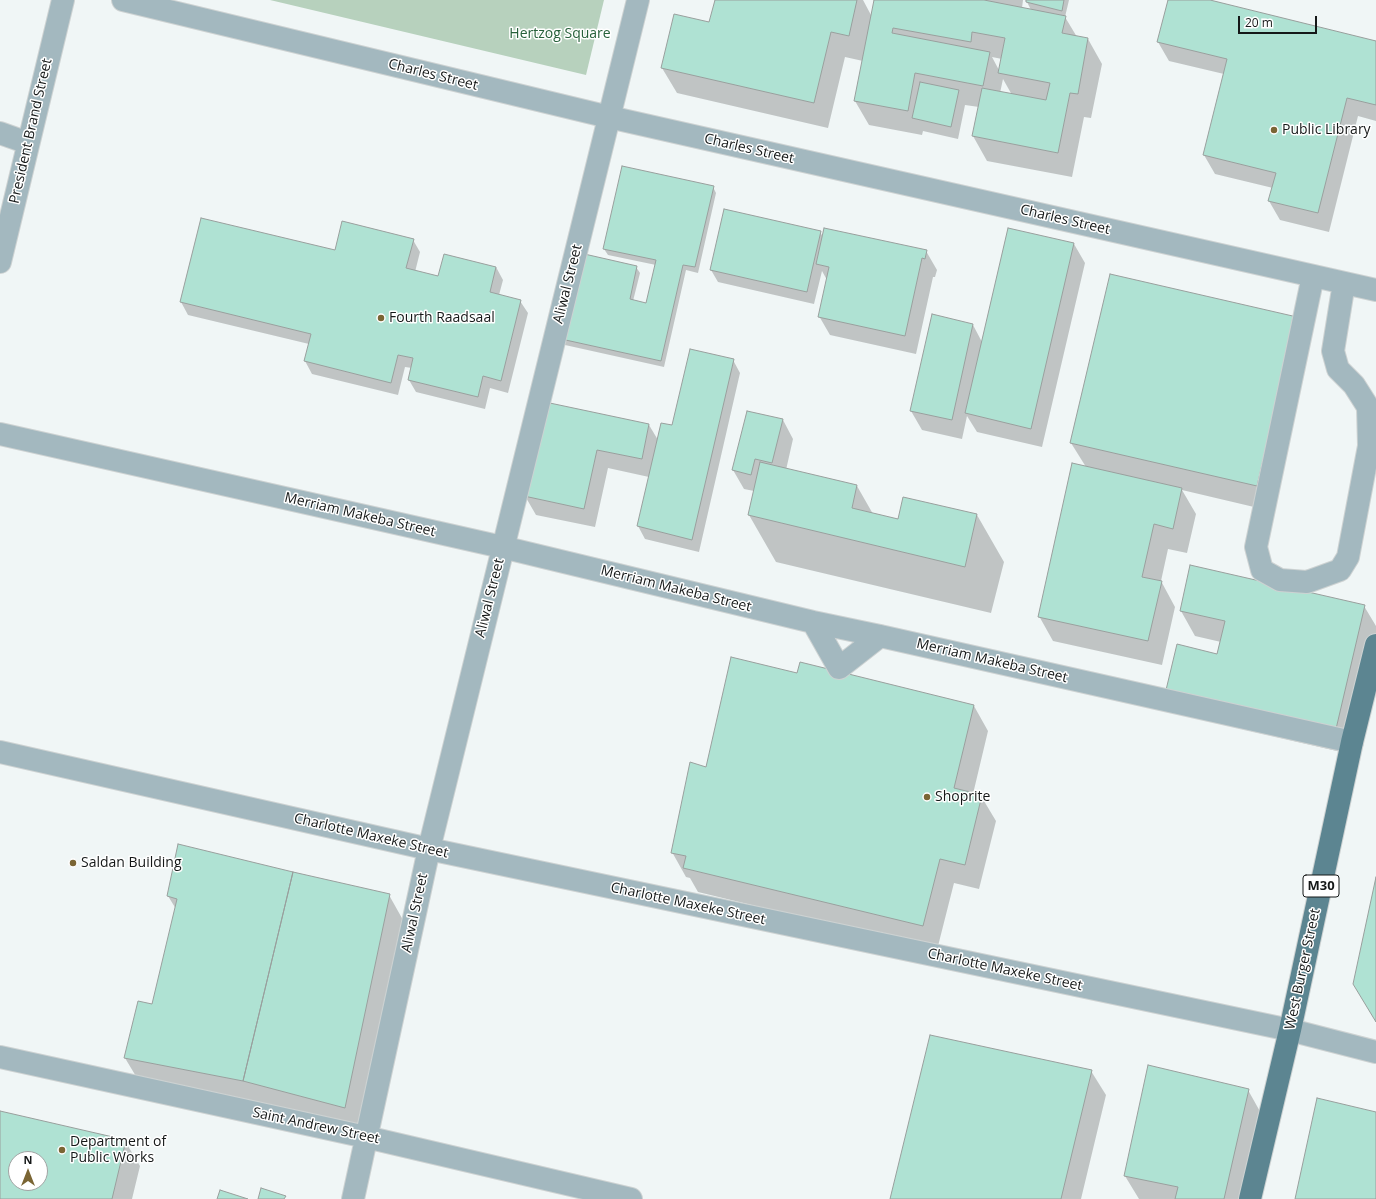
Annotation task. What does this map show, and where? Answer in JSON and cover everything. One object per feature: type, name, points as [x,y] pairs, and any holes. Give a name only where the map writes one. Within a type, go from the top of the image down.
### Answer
[{"type":"main road","name":"West Burger Street","points":[[1250,1199],[1290,1030],[1352,742],[1376,645]]},
{"type":"street","name":"President Brand Street","points":[[0,262],[63,0]]},
{"type":"street","name":"Charles Street","points":[[123,0],[609,117],[1376,290]]},
{"type":"street","name":"Aliwal Street","points":[[353,1199],[429,850],[502,547],[638,0]]},
{"type":"street","points":[[0,133],[28,143]]},
{"type":"street","points":[[1313,276],[1256,547],[1262,570],[1280,580],[1307,582],[1340,570],[1348,557],[1369,446],[1368,407],[1354,385],[1338,369],[1333,352],[1344,283]]},
{"type":"street","points":[[1301,338],[1335,344]]},
{"type":"street","name":"Merriam Makeba Street","points":[[0,434],[502,547],[813,622],[1352,742]]},
{"type":"street","points":[[813,622],[839,668],[880,636]]},
{"type":"street","name":"Charlotte Maxeke Street","points":[[0,752],[429,850],[1290,1030],[1376,1052]]},
{"type":"street","name":"Saint Andrew Street","points":[[0,1057],[366,1137],[631,1199]]},
{"type":"green space","name":"Hertzog Square","points":[[270,0],[604,0],[586,75]]},
{"type":"building","points":[[715,0],[857,0],[849,36],[831,32],[814,103],[661,68],[674,14],[709,22]]},
{"type":"building","points":[[874,0],[984,0],[1066,16],[1062,33],[1088,38],[1078,94],[1070,93],[1058,153],[972,136],[982,88],[1046,100],[1050,83],[998,73],[1005,38],[972,32],[971,42],[893,28],[892,33],[990,52],[983,86],[915,73],[908,111],[854,101]]},
{"type":"building","points":[[1026,0],[1064,0],[1062,11],[1026,2]]},
{"type":"building","name":"Public Library","points":[[1168,0],[1210,0],[1376,41],[1376,105],[1347,98],[1318,213],[1268,201],[1276,173],[1203,155],[1227,59],[1157,42]]},
{"type":"building","points":[[920,82],[959,90],[951,127],[912,118]]},
{"type":"building","points":[[622,166],[714,186],[695,267],[683,265],[661,361],[561,339],[580,253],[637,266],[630,299],[646,303],[656,260],[603,249]]},
{"type":"building","points":[[724,209],[821,231],[807,292],[710,270]]},
{"type":"building","name":"Fourth Raadsaal","points":[[201,218],[335,250],[342,221],[414,239],[406,268],[438,276],[444,254],[496,267],[490,292],[521,300],[501,381],[483,376],[478,397],[408,380],[413,358],[398,355],[391,383],[304,361],[311,334],[180,302]]},
{"type":"building","points":[[824,228],[927,250],[925,259],[922,258],[905,336],[818,317],[829,267],[816,264]]},
{"type":"building","points":[[1008,228],[1074,243],[1031,429],[965,413]]},
{"type":"building","points":[[1110,274],[1297,317],[1257,486],[1070,443]]},
{"type":"building","points":[[932,314],[973,324],[952,420],[910,411]]},
{"type":"building","points":[[690,349],[734,359],[692,540],[637,526],[661,423],[672,425]]},
{"type":"building","points":[[545,402],[649,424],[642,459],[597,450],[584,509],[524,496]]},
{"type":"building","points":[[747,411],[783,419],[772,463],[755,459],[751,475],[732,470]]},
{"type":"building","points":[[760,462],[857,485],[852,508],[898,519],[903,497],[977,514],[965,567],[748,515]]},
{"type":"building","points":[[1072,463],[1182,488],[1173,529],[1154,524],[1142,577],[1162,581],[1148,641],[1038,617]]},
{"type":"building","points":[[1190,565],[1365,605],[1336,729],[1166,690],[1177,644],[1217,654],[1225,621],[1180,611]]},
{"type":"building","points":[[731,657],[797,673],[800,662],[974,705],[954,788],[982,795],[965,865],[940,859],[923,926],[683,868],[686,856],[671,853],[690,762],[706,767]]},
{"type":"building","points":[[178,844],[293,872],[243,1081],[124,1058],[138,1001],[152,1004],[177,899],[167,896]]},
{"type":"building","points":[[293,872],[390,894],[345,1108],[243,1081]]},
{"type":"building","points":[[1376,877],[1376,1022],[1353,984]]},
{"type":"building","points":[[930,1035],[1092,1070],[1061,1199],[890,1199]]},
{"type":"building","points":[[1148,1065],[1249,1089],[1224,1199],[1175,1199],[1178,1187],[1124,1176]]},
{"type":"building","points":[[1317,1098],[1376,1112],[1376,1199],[1295,1199]]},
{"type":"building","name":"Department of Public Works","points":[[0,1111],[126,1140],[112,1199],[0,1199]]},
{"type":"building","points":[[261,1188],[286,1196],[284,1199],[258,1199]]},
{"type":"building","points":[[220,1190],[248,1199],[217,1199]]},
{"type":"place","name":"Public Library","points":[[1274,130]]},
{"type":"place","name":"Fourth Raadsaal","points":[[381,318]]},
{"type":"place","name":"Shoprite","points":[[927,797]]},
{"type":"place","name":"Saldan Building","points":[[73,863]]},
{"type":"place","name":"Department of Public Works","points":[[62,1150]]}]
